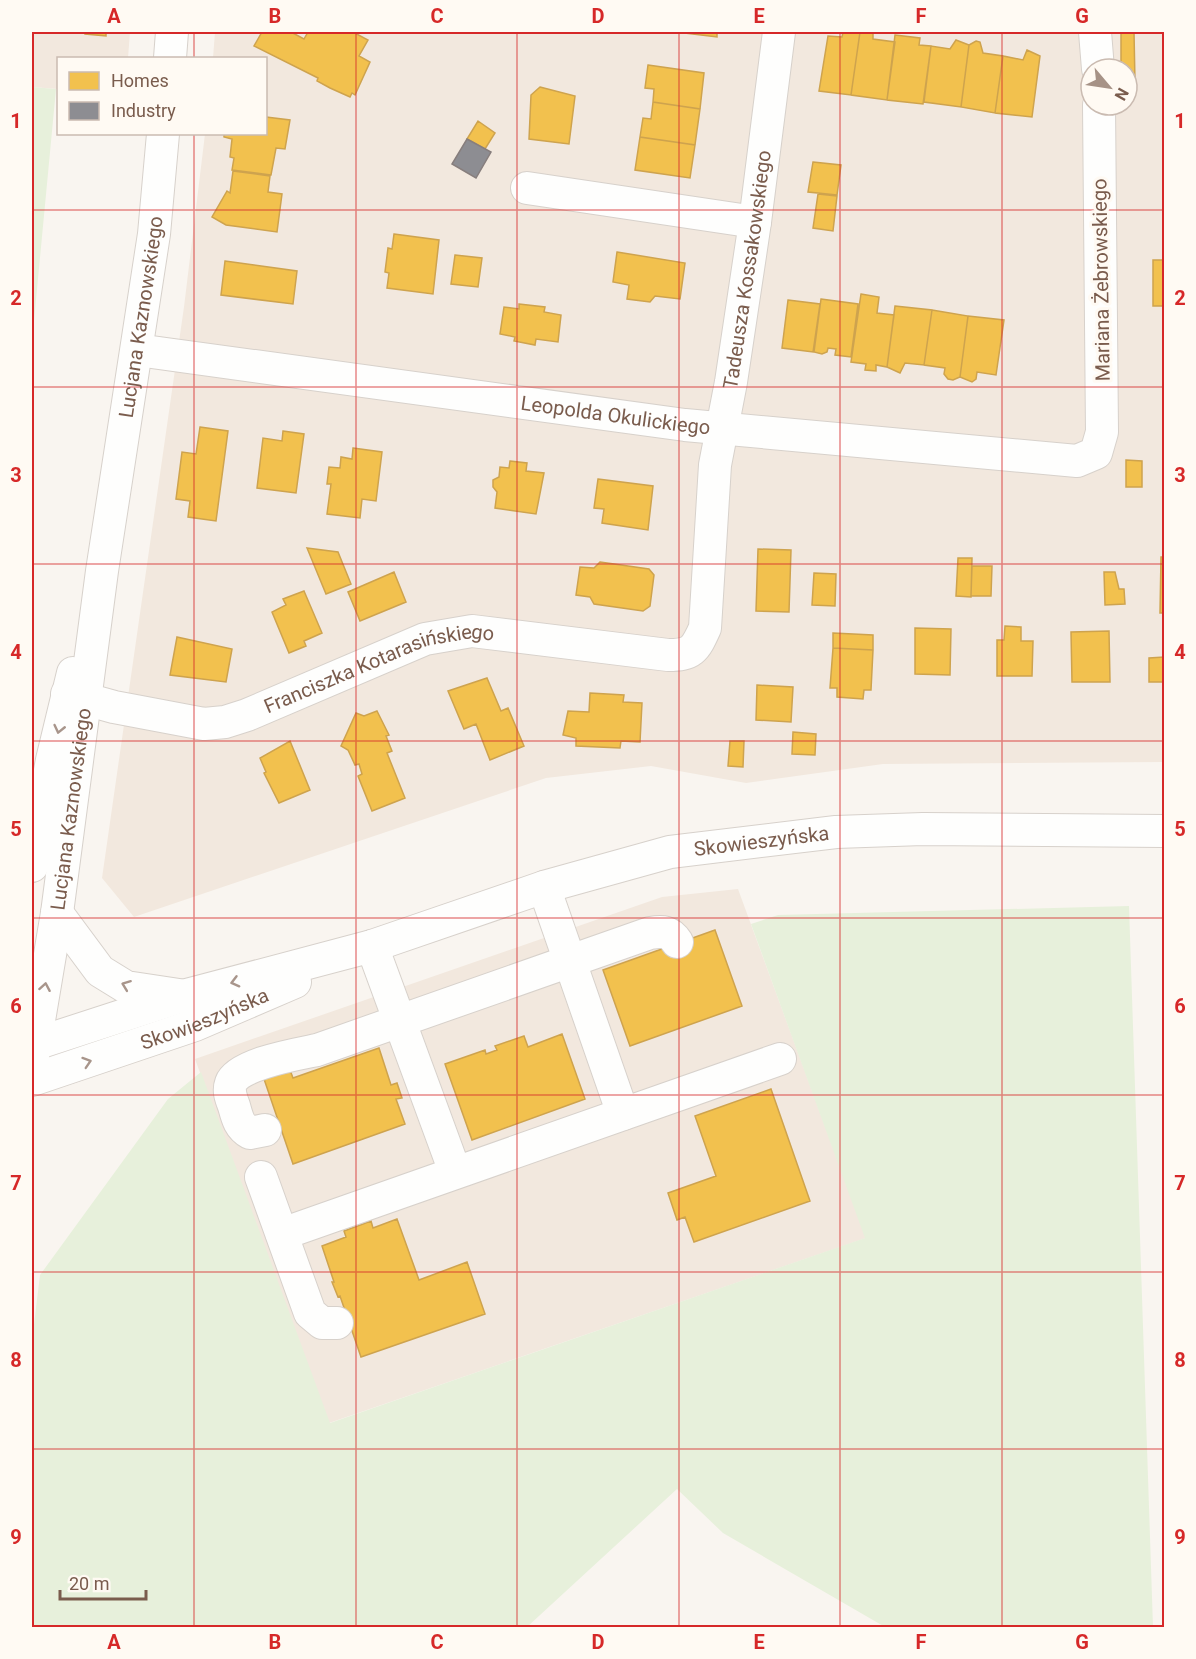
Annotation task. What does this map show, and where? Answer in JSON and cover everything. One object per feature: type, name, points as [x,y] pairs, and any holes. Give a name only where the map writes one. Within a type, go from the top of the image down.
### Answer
[{"type":"street","points":[[170,57],[172,32]]},
{"type":"street","name":"Tadeusza Kossakowskiego","points":[[695,648],[705,628],[715,465],[723,428],[755,222],[778,32]]},
{"type":"street","points":[[1095,32],[1097,57]]},
{"type":"street","name":"Mariana Żebrowskiego","points":[[1096,453],[1102,432],[1099,117]]},
{"type":"street","name":"Lucjana Kaznowskiego","points":[[32,866],[77,696],[102,572],[154,234],[163,135]]},
{"type":"street","points":[[527,188],[755,222]]},
{"type":"street","name":"Leopolda Okulickiego","points":[[137,350],[685,425],[1077,461],[1096,453]]},
{"type":"street","name":"Franciszka Kotarasińskiego","points":[[77,696],[204,724],[225,722],[425,639],[472,631],[668,655],[683,655],[695,648]]},
{"type":"street","name":"Lucjana Kaznowskiego","points":[[32,1051],[57,913],[77,696]]},
{"type":"street","name":"Skowieszyńska","points":[[32,1051],[183,996],[372,946],[544,887],[670,852],[836,832],[923,829],[1164,831]]},
{"type":"street","points":[[544,887],[623,1114]]},
{"type":"street","points":[[57,913],[100,971],[126,987],[183,996]]},
{"type":"street","points":[[265,1130],[250,1133],[240,1124],[229,1092],[234,1078],[241,1072],[317,1050],[650,933],[664,931],[673,936],[677,942]]},
{"type":"street","points":[[372,946],[455,1172]]},
{"type":"street","name":"Skowieszyńska","points":[[32,1080],[195,1025],[372,946]]},
{"type":"street","points":[[282,1234],[780,1059]]},
{"type":"street","points":[[261,1176],[310,1313],[322,1323],[337,1323]]},
{"type":"shaded area","points":[[32,32],[130,32],[128,57],[57,57],[57,89],[32,87]]},
{"type":"shaded area","points":[[215,32],[1164,32],[1164,762],[883,764],[746,783],[651,766],[546,778],[134,917],[102,878],[184,307],[205,135],[267,135],[267,57],[213,57]]},
{"type":"shaded area","points":[[738,889],[866,1238],[329,1423],[195,1059],[662,897]]},
{"type":"green space","points":[[32,87],[56,89],[32,342]]},
{"type":"green space","points":[[1129,906],[1153,1627],[885,1627],[723,1533],[677,1489],[527,1627],[32,1627],[32,1341],[40,1275],[168,1099],[201,1072],[330,1423],[865,1238],[751,924],[778,915]]},
{"type":"building: Homes","points":[[85,32],[106,32],[106,36],[85,34]]},
{"type":"building: Homes","points":[[262,32],[291,32],[304,39],[308,32],[353,32],[368,40],[359,56],[370,62],[355,95],[352,93],[350,97],[330,88],[317,81],[318,78],[254,46]]},
{"type":"building: Homes","points":[[676,32],[717,32],[717,37]]},
{"type":"building: Homes","points":[[843,32],[860,32],[851,95],[819,91],[828,36],[842,37]]},
{"type":"building: Homes","points":[[860,32],[873,33],[873,39],[895,42],[887,100],[851,95]]},
{"type":"building: Homes","points":[[1121,32],[1134,32],[1134,57],[1121,57]]},
{"type":"building: Homes","points":[[895,35],[920,38],[919,45],[931,46],[923,104],[887,100]]},
{"type":"building: Homes","points":[[956,40],[969,45],[961,107],[924,102],[931,46],[950,49]]},
{"type":"building: Homes","points":[[976,41],[980,42],[983,53],[1003,56],[995,113],[961,107],[969,45]]},
{"type":"building: Homes","points":[[1027,50],[1040,56],[1032,117],[995,113],[1003,56],[1023,60]]},
{"type":"building: Homes","points":[[648,65],[704,73],[700,109],[653,102],[654,89],[645,88]]},
{"type":"building: Homes","points":[[540,87],[575,96],[569,144],[529,139],[531,95]]},
{"type":"building: Homes","points":[[653,102],[700,109],[695,145],[640,137],[643,118],[651,119]]},
{"type":"building: Homes","points":[[267,117],[290,120],[285,149],[276,148],[271,175],[232,170],[234,158],[230,157],[232,139],[224,135],[267,135]]},
{"type":"building: Homes","points":[[478,121],[495,133],[485,149],[467,139]]},
{"type":"building: Homes","points":[[640,137],[695,145],[690,178],[635,170]]},
{"type":"building: Homes","points":[[813,162],[841,165],[837,195],[808,192]]},
{"type":"building: Homes","points":[[233,171],[270,176],[268,192],[282,194],[277,232],[226,225],[212,217],[227,191],[230,193]]},
{"type":"building: Homes","points":[[818,194],[837,196],[833,231],[813,228]]},
{"type":"building: Homes","points":[[394,234],[439,240],[433,294],[387,288],[389,273],[385,272],[388,248],[392,249]]},
{"type":"building: Homes","points":[[617,252],[685,263],[680,299],[655,296],[650,302],[627,299],[629,285],[613,282]]},
{"type":"building: Homes","points":[[455,255],[482,258],[478,287],[451,284]]},
{"type":"building: Homes","points":[[1153,260],[1164,260],[1164,306],[1153,306]]},
{"type":"building: Homes","points":[[225,261],[297,271],[293,304],[221,295]]},
{"type":"building: Homes","points":[[861,294],[879,297],[877,313],[894,315],[887,367],[876,365],[876,371],[865,370],[866,364],[851,362]]},
{"type":"building: Homes","points":[[821,299],[858,304],[851,357],[835,355],[836,349],[828,348],[827,352],[822,354],[814,352]]},
{"type":"building: Homes","points":[[788,300],[820,304],[813,352],[782,348]]},
{"type":"building: Homes","points":[[519,304],[545,307],[544,312],[561,315],[558,342],[536,339],[535,345],[514,341],[515,337],[500,334],[504,307],[519,309]]},
{"type":"building: Homes","points":[[895,306],[932,310],[924,365],[905,363],[900,373],[887,367]]},
{"type":"building: Homes","points":[[932,310],[968,316],[960,377],[953,380],[948,379],[944,374],[945,368],[924,365]]},
{"type":"building: Homes","points":[[968,316],[1004,320],[996,375],[977,372],[976,379],[972,382],[960,377]]},
{"type":"building: Homes","points":[[200,427],[228,431],[216,521],[188,517],[190,501],[176,499],[182,452],[196,454]]},
{"type":"building: Homes","points":[[283,431],[304,434],[296,493],[257,488],[263,438],[282,441]]},
{"type":"building: Homes","points":[[353,448],[382,452],[376,501],[362,499],[360,518],[327,514],[331,484],[327,484],[329,467],[340,468],[341,457],[352,459]]},
{"type":"building: Homes","points":[[1126,460],[1142,461],[1142,487],[1126,487]]},
{"type":"building: Homes","points":[[510,461],[527,463],[526,471],[544,473],[536,514],[495,508],[497,492],[493,487],[493,480],[499,477],[500,467],[509,468]]},
{"type":"building: Homes","points":[[598,479],[653,486],[648,530],[602,523],[604,509],[594,508]]},
{"type":"building: Homes","points":[[307,548],[338,552],[351,584],[326,594]]},
{"type":"building: Homes","points":[[758,549],[791,550],[789,612],[756,611]]},
{"type":"building: Homes","points":[[1161,557],[1164,557],[1164,613],[1160,613]]},
{"type":"building: Homes","points":[[958,558],[972,558],[971,597],[956,596]]},
{"type":"building: Homes","points":[[600,562],[649,569],[654,575],[650,606],[643,611],[594,604],[590,597],[576,595],[580,567],[594,568]]},
{"type":"building: Homes","points":[[972,566],[992,566],[991,596],[971,596]]},
{"type":"building: Homes","points":[[394,572],[406,602],[360,621],[348,592]]},
{"type":"building: Homes","points":[[1104,572],[1115,572],[1119,589],[1124,589],[1125,604],[1105,605]]},
{"type":"building: Homes","points":[[814,573],[836,574],[835,606],[812,605]]},
{"type":"building: Homes","points":[[304,591],[322,633],[304,641],[306,646],[289,653],[272,612],[286,605],[283,599]]},
{"type":"building: Homes","points":[[1005,626],[1021,627],[1021,641],[1033,641],[1032,676],[997,676],[997,640],[1004,640]]},
{"type":"building: Homes","points":[[915,628],[951,629],[950,675],[915,674]]},
{"type":"building: Homes","points":[[1109,631],[1110,682],[1072,682],[1071,632]]},
{"type":"building: Homes","points":[[833,633],[873,635],[873,650],[833,648]]},
{"type":"building: Homes","points":[[177,637],[232,649],[226,682],[170,675]]},
{"type":"building: Homes","points":[[833,648],[873,650],[871,690],[864,690],[863,699],[837,697],[837,688],[830,688]]},
{"type":"building: Homes","points":[[1164,657],[1164,682],[1149,682],[1149,658]]},
{"type":"building: Homes","points":[[487,678],[501,711],[508,708],[524,746],[490,760],[476,724],[464,729],[448,691]]},
{"type":"building: Homes","points":[[757,685],[793,687],[791,722],[756,720]]},
{"type":"building: Homes","points":[[590,693],[624,695],[623,702],[642,703],[640,742],[621,741],[620,748],[576,746],[576,738],[563,735],[568,711],[589,712]]},
{"type":"building: Homes","points":[[377,711],[389,735],[386,736],[392,751],[387,753],[405,798],[372,811],[358,776],[362,774],[359,764],[355,765],[348,750],[341,746],[356,713],[364,716]]},
{"type":"building: Homes","points":[[793,732],[816,734],[815,755],[792,754]]},
{"type":"building: Homes","points":[[290,741],[310,790],[279,803],[264,773],[266,772],[260,758]]},
{"type":"building: Homes","points":[[730,741],[744,741],[743,767],[728,766]]},
{"type":"building: Homes","points":[[715,930],[742,1006],[630,1046],[603,970]]},
{"type":"building: Homes","points":[[562,1034],[585,1099],[472,1140],[445,1064],[485,1050],[486,1054],[497,1050],[495,1046],[524,1036],[528,1047]]},
{"type":"building: Homes","points":[[379,1048],[391,1085],[397,1083],[402,1098],[396,1099],[405,1124],[293,1164],[264,1079],[290,1070],[293,1078]]},
{"type":"building: Homes","points":[[771,1089],[810,1201],[694,1242],[685,1217],[677,1220],[668,1193],[716,1176],[695,1116]]},
{"type":"building: Homes","points":[[397,1219],[419,1280],[467,1262],[485,1314],[361,1357],[340,1296],[338,1297],[332,1282],[334,1282],[322,1246],[346,1237],[344,1231],[371,1221],[373,1228]]},
{"type":"building: Industry","points":[[467,139],[491,152],[476,178],[452,164]]}]
